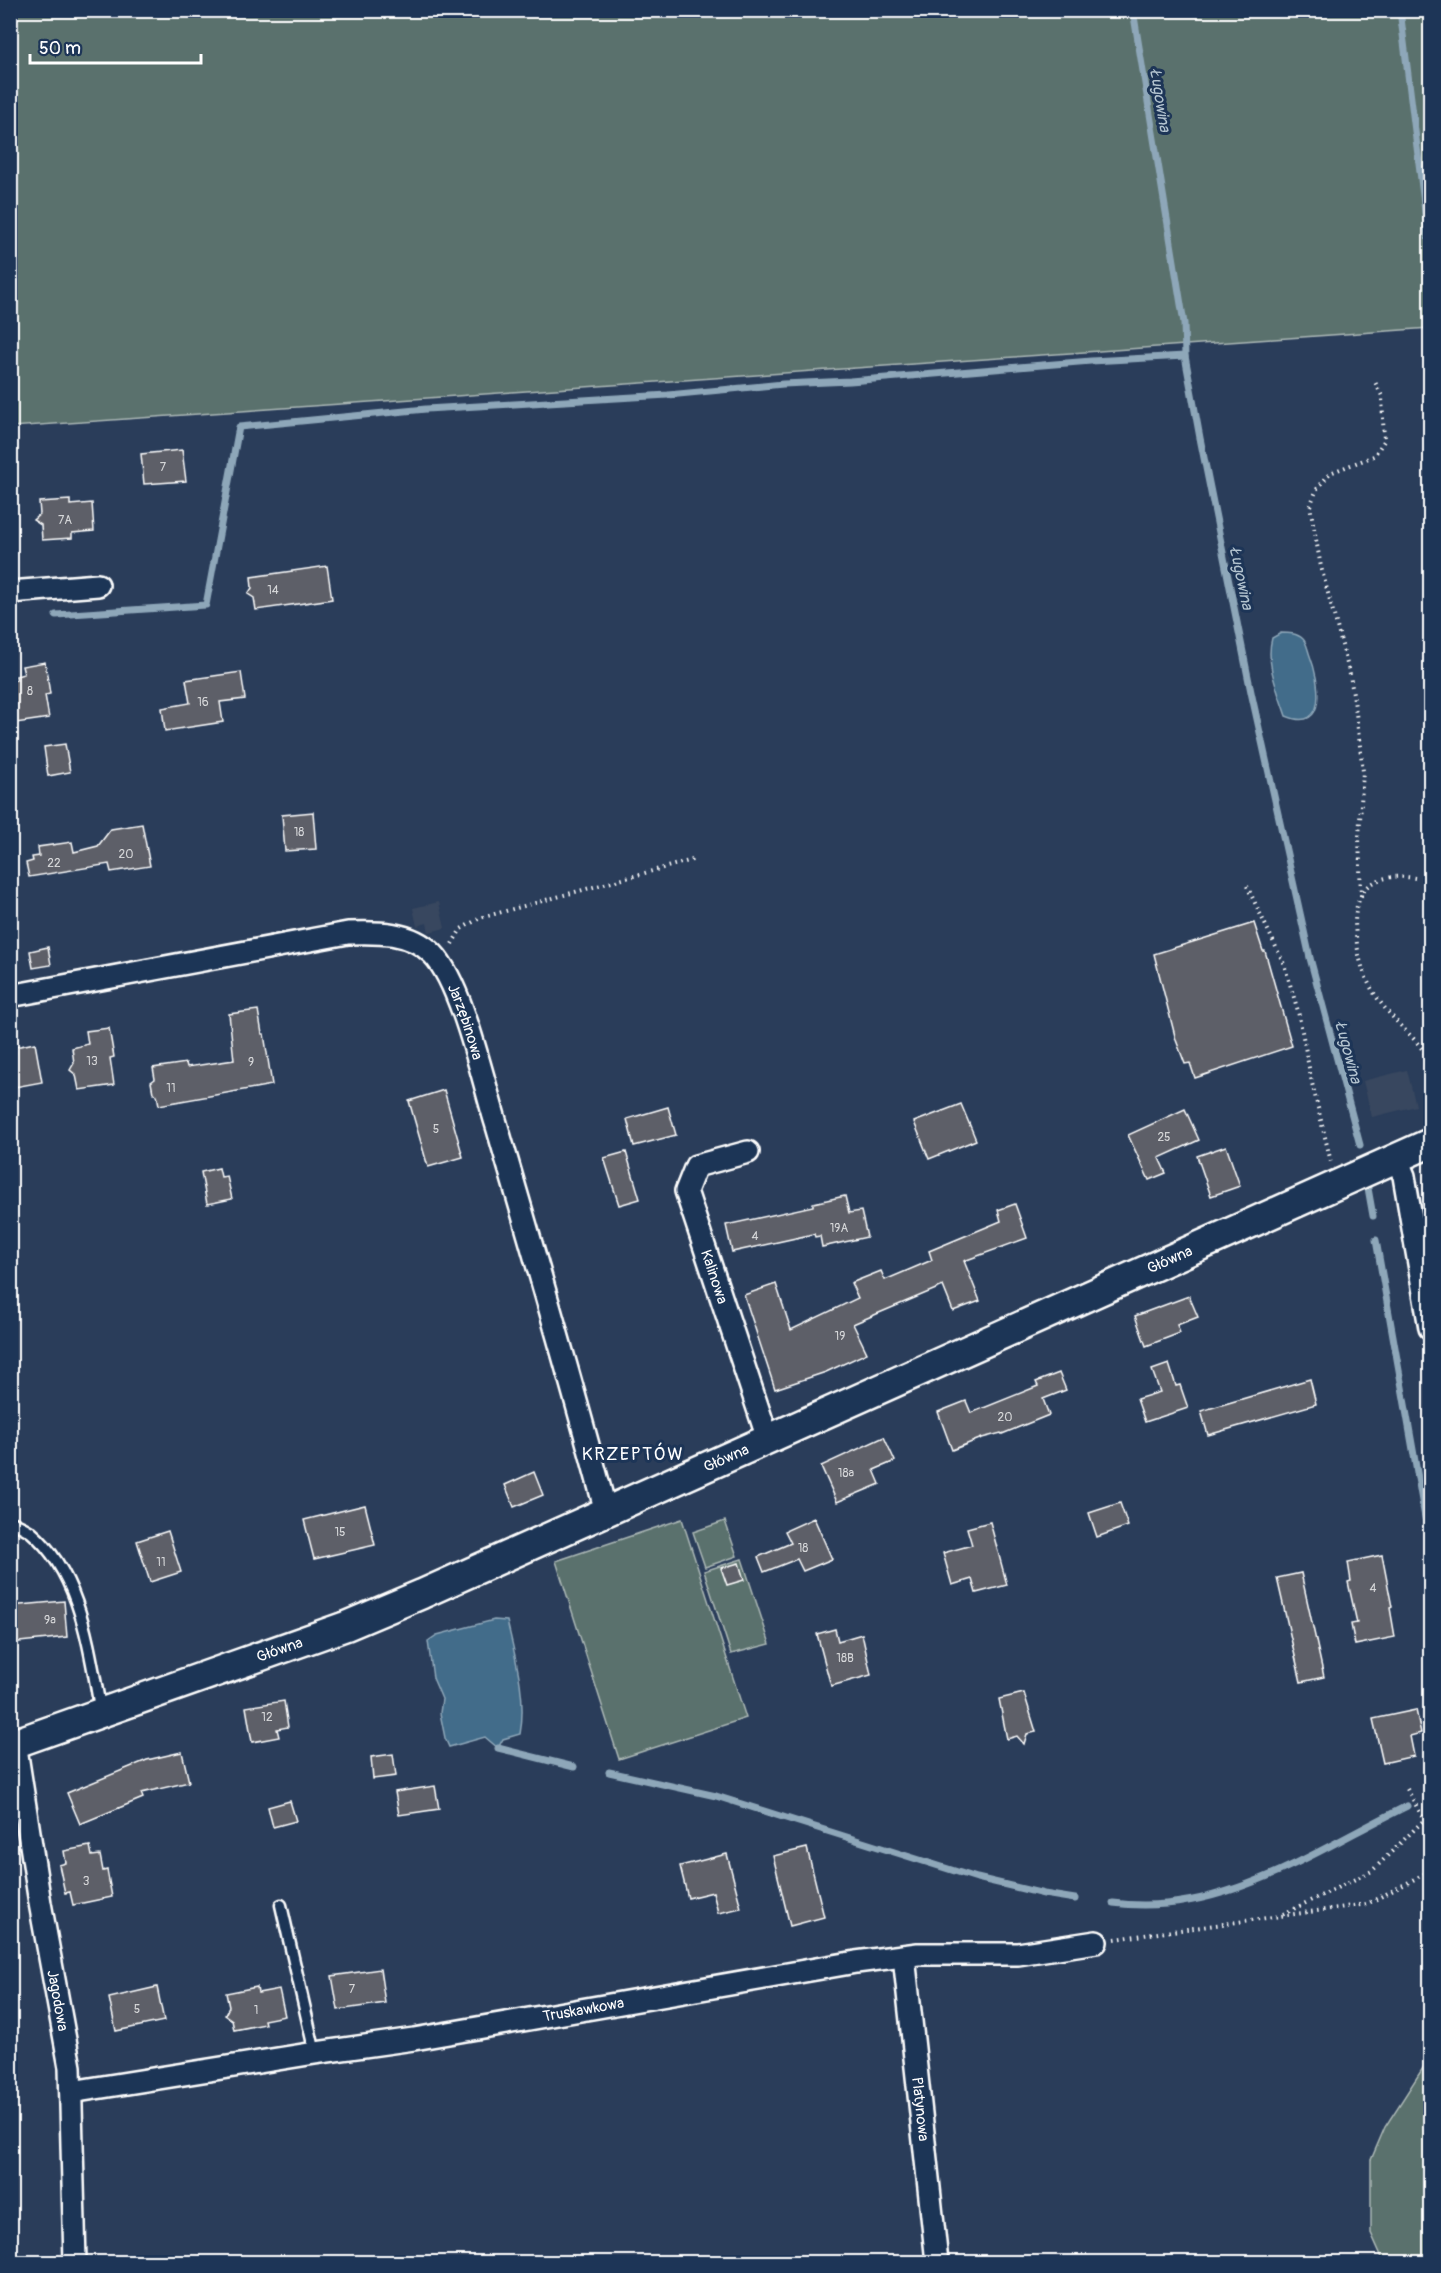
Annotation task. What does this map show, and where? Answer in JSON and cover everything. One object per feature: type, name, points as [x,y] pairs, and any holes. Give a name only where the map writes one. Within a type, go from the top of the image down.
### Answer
[{"type":"street","points":[[10,592],[98,585]]},
{"type":"street","name":"Jarzębinowa","points":[[10,996],[348,933],[395,934],[417,942],[434,955],[453,986],[477,1061],[564,1356],[606,1512]]},
{"type":"street","name":"Główna","points":[[13,1743],[346,1626],[1431,1143]]},
{"type":"street","name":"Kalinowa","points":[[748,1152],[696,1166],[686,1191],[768,1439]]},
{"type":"street","points":[[1397,1159],[1404,1176],[1431,1328]]},
{"type":"street","name":"Jagodowa","points":[[13,1743],[70,2067],[75,2262]]},
{"type":"street","name":"Truskawkowa","points":[[71,2092],[414,2039],[904,1956],[1018,1954],[1096,1942]]},
{"type":"street","name":"Platynowa","points":[[904,1956],[937,2262]]},
{"type":"lane","points":[[10,1521],[31,1532],[63,1571],[75,1597],[101,1712]]},
{"type":"lane","points":[[281,1905],[315,2053]]},
{"type":"path","points":[[1375,382],[1382,396],[1384,441],[1374,456],[1330,473],[1317,489],[1310,506],[1321,567],[1350,675],[1363,771],[1359,837],[1361,896],[1356,909],[1355,932],[1359,962],[1364,976],[1390,1015],[1425,1050],[1431,1063]]},
{"type":"path","points":[[440,966],[461,929],[480,918],[696,859]]},
{"type":"path","points":[[1361,896],[1381,878],[1399,876],[1415,878]]},
{"type":"path","points":[[1247,886],[1284,963],[1298,1011],[1312,1083],[1338,1186]]},
{"type":"path","points":[[1407,1789],[1424,1820]]},
{"type":"path","points":[[1277,1916],[1372,1871],[1424,1820],[1431,1816]]},
{"type":"path","points":[[1096,1942],[1367,1904],[1431,1871]]},
{"type":"shaded area","points":[[1281,633],[1301,637],[1307,647],[1316,678],[1318,701],[1315,711],[1309,717],[1300,720],[1286,716],[1273,677],[1270,648],[1272,638]]},
{"type":"shaded area","points":[[439,902],[445,928],[429,932],[427,923],[417,926],[413,908]]},
{"type":"shaded area","points":[[1407,1070],[1416,1106],[1372,1117],[1363,1081]]},
{"type":"shaded area","points":[[494,1620],[507,1621],[521,1692],[520,1734],[503,1739],[498,1748],[485,1737],[449,1747],[440,1713],[442,1699],[433,1678],[428,1641],[437,1635]]},
{"type":"green space","points":[[11,10],[1430,11],[1430,328],[11,427]]},
{"type":"green space","points":[[682,1519],[746,1718],[619,1759],[556,1561]]},
{"type":"green space","points":[[725,1521],[737,1556],[705,1567],[693,1532]]},
{"type":"green space","points":[[742,1559],[770,1644],[731,1654],[704,1571]]},
{"type":"green space","points":[[1430,2057],[1430,2262],[1384,2262],[1371,2233],[1371,2160],[1385,2127]]},
{"type":"building","points":[[182,450],[186,481],[144,484],[141,454]]},
{"type":"building","points":[[70,500],[70,505],[92,503],[94,531],[72,533],[72,538],[42,540],[41,525],[33,520],[40,514],[39,502]]},
{"type":"building","points":[[327,566],[332,599],[256,610],[254,598],[248,594],[252,588],[251,577]]},
{"type":"building","points":[[45,662],[50,694],[45,695],[49,718],[16,723],[13,704],[10,703],[10,681],[17,680],[16,676],[24,674],[22,666]]},
{"type":"building","points":[[241,672],[245,699],[220,702],[223,722],[165,731],[162,708],[190,703],[186,680]]},
{"type":"building","points":[[65,744],[70,772],[48,776],[44,747]]},
{"type":"building","points":[[313,812],[316,849],[285,851],[282,815]]},
{"type":"building","points":[[142,824],[150,866],[111,872],[109,864],[29,877],[26,863],[33,861],[32,857],[39,856],[38,847],[72,842],[74,852],[98,846],[111,829]]},
{"type":"building","points":[[1254,923],[1263,951],[1265,951],[1292,1046],[1195,1078],[1190,1063],[1185,1064],[1176,1040],[1154,954]]},
{"type":"building","points":[[48,947],[51,965],[33,968],[30,951]]},
{"type":"building","points":[[258,1010],[272,1085],[159,1105],[151,1082],[155,1079],[153,1068],[186,1063],[187,1067],[234,1060],[229,1014]]},
{"type":"building","points":[[109,1028],[114,1057],[110,1058],[114,1085],[79,1090],[76,1075],[70,1070],[74,1063],[72,1048],[88,1044],[86,1031]]},
{"type":"building","points":[[35,1043],[42,1082],[15,1087],[13,1081],[10,1081],[10,1053],[16,1053],[15,1047]]},
{"type":"building","points":[[444,1090],[463,1157],[428,1167],[409,1101]]},
{"type":"building","points":[[961,1104],[976,1140],[929,1159],[914,1122]]},
{"type":"building","points":[[668,1107],[676,1135],[634,1146],[627,1119]]},
{"type":"building","points":[[1185,1109],[1199,1140],[1159,1158],[1166,1173],[1149,1180],[1128,1135]]},
{"type":"building","points":[[1226,1146],[1240,1186],[1211,1196],[1197,1156]]},
{"type":"building","points":[[626,1152],[640,1199],[619,1205],[604,1158]]},
{"type":"building","points":[[219,1168],[221,1177],[227,1176],[232,1199],[207,1204],[201,1172]]},
{"type":"building","points":[[845,1196],[849,1213],[861,1211],[867,1237],[822,1247],[820,1236],[815,1237],[814,1234],[732,1252],[726,1225],[813,1206],[813,1203]]},
{"type":"building","points":[[1015,1204],[1027,1238],[964,1261],[980,1301],[953,1311],[943,1286],[853,1324],[867,1353],[826,1372],[775,1389],[744,1295],[776,1284],[791,1330],[858,1298],[851,1283],[881,1271],[885,1280],[932,1260],[929,1251],[1001,1221],[998,1210]]},
{"type":"building","points":[[1189,1296],[1198,1317],[1177,1325],[1180,1333],[1146,1346],[1135,1316]]},
{"type":"building","points":[[1169,1364],[1176,1386],[1180,1385],[1188,1408],[1145,1422],[1137,1399],[1160,1392],[1152,1370]]},
{"type":"building","points":[[1059,1373],[1066,1390],[1043,1399],[1049,1415],[1002,1434],[982,1438],[952,1450],[938,1412],[966,1401],[971,1413],[1038,1386],[1036,1382]]},
{"type":"building","points":[[1310,1379],[1316,1404],[1208,1435],[1201,1411]]},
{"type":"building","points":[[884,1437],[895,1461],[874,1470],[880,1484],[837,1502],[821,1466]]},
{"type":"building","points":[[534,1472],[543,1495],[514,1507],[505,1485]]},
{"type":"building","points":[[1120,1503],[1128,1526],[1097,1537],[1089,1513]]},
{"type":"building","points":[[365,1505],[375,1545],[314,1559],[304,1520]]},
{"type":"building","points":[[814,1518],[832,1559],[803,1571],[797,1559],[764,1572],[758,1557],[791,1543],[785,1531]]},
{"type":"building","points":[[990,1522],[1007,1585],[976,1593],[972,1579],[952,1585],[943,1553],[972,1545],[967,1528]]},
{"type":"building","points":[[168,1531],[181,1572],[150,1582],[137,1541]]},
{"type":"building","points":[[1382,1555],[1395,1637],[1355,1645],[1351,1624],[1357,1623],[1348,1582],[1351,1581],[1348,1562]]},
{"type":"building","points":[[739,1563],[744,1580],[727,1585],[721,1568]]},
{"type":"building","points":[[1301,1573],[1324,1677],[1301,1682],[1277,1578]]},
{"type":"building","points":[[64,1601],[67,1637],[10,1643],[10,1606]]},
{"type":"building","points":[[835,1629],[838,1641],[862,1634],[871,1675],[831,1686],[817,1634]]},
{"type":"building","points":[[1024,1693],[1036,1732],[1027,1734],[1024,1744],[1017,1736],[1007,1739],[999,1699]]},
{"type":"building","points":[[284,1701],[288,1727],[277,1729],[279,1737],[252,1742],[246,1707]]},
{"type":"building","points":[[1416,1710],[1421,1733],[1410,1736],[1414,1756],[1383,1763],[1373,1719]]},
{"type":"building","points":[[182,1752],[189,1782],[141,1793],[143,1798],[80,1824],[67,1793],[147,1760]]},
{"type":"building","points":[[393,1754],[396,1776],[373,1779],[371,1757]]},
{"type":"building","points":[[435,1786],[439,1809],[399,1815],[395,1792]]},
{"type":"building","points":[[290,1801],[296,1821],[273,1827],[268,1807]]},
{"type":"building","points":[[90,1846],[92,1856],[100,1855],[103,1871],[107,1870],[112,1897],[73,1905],[70,1892],[65,1893],[59,1865],[66,1863],[64,1851]]},
{"type":"building","points":[[807,1848],[824,1917],[790,1926],[773,1856]]},
{"type":"building","points":[[727,1854],[741,1908],[718,1913],[713,1892],[688,1898],[680,1866]]},
{"type":"building","points":[[380,1969],[385,2003],[338,2010],[332,1976]]},
{"type":"building","points":[[157,1987],[164,2021],[116,2031],[109,1998]]},
{"type":"building","points":[[257,1987],[258,1993],[279,1989],[285,2016],[264,2020],[265,2024],[234,2030],[232,2020],[225,2015],[229,2007],[226,1993]]},
{"type":"waterway","name":"Ługowina","points":[[1133,10],[1184,323],[1185,356],[1200,438],[1251,692],[1310,958],[1360,1145]]},
{"type":"waterway","points":[[1400,10],[1430,252]]},
{"type":"waterway","points":[[56,615],[206,605],[239,427],[426,409],[668,395],[783,384],[1185,356]]},
{"type":"waterway","points":[[10,619],[14,618]]},
{"type":"waterway","name":"Ługowina","points":[[1368,1188],[1373,1216]]},
{"type":"waterway","name":"Ługowina","points":[[1376,1240],[1430,1546]]},
{"type":"waterway","points":[[498,1748],[574,1767]]},
{"type":"waterway","points":[[609,1772],[716,1796],[977,1878],[1075,1899]]},
{"type":"waterway","points":[[1113,1903],[1153,1905],[1191,1900],[1229,1891],[1302,1860],[1407,1806]]},
{"type":"district","name":"KRZEPTÓW","points":[[633,1454]]}]
